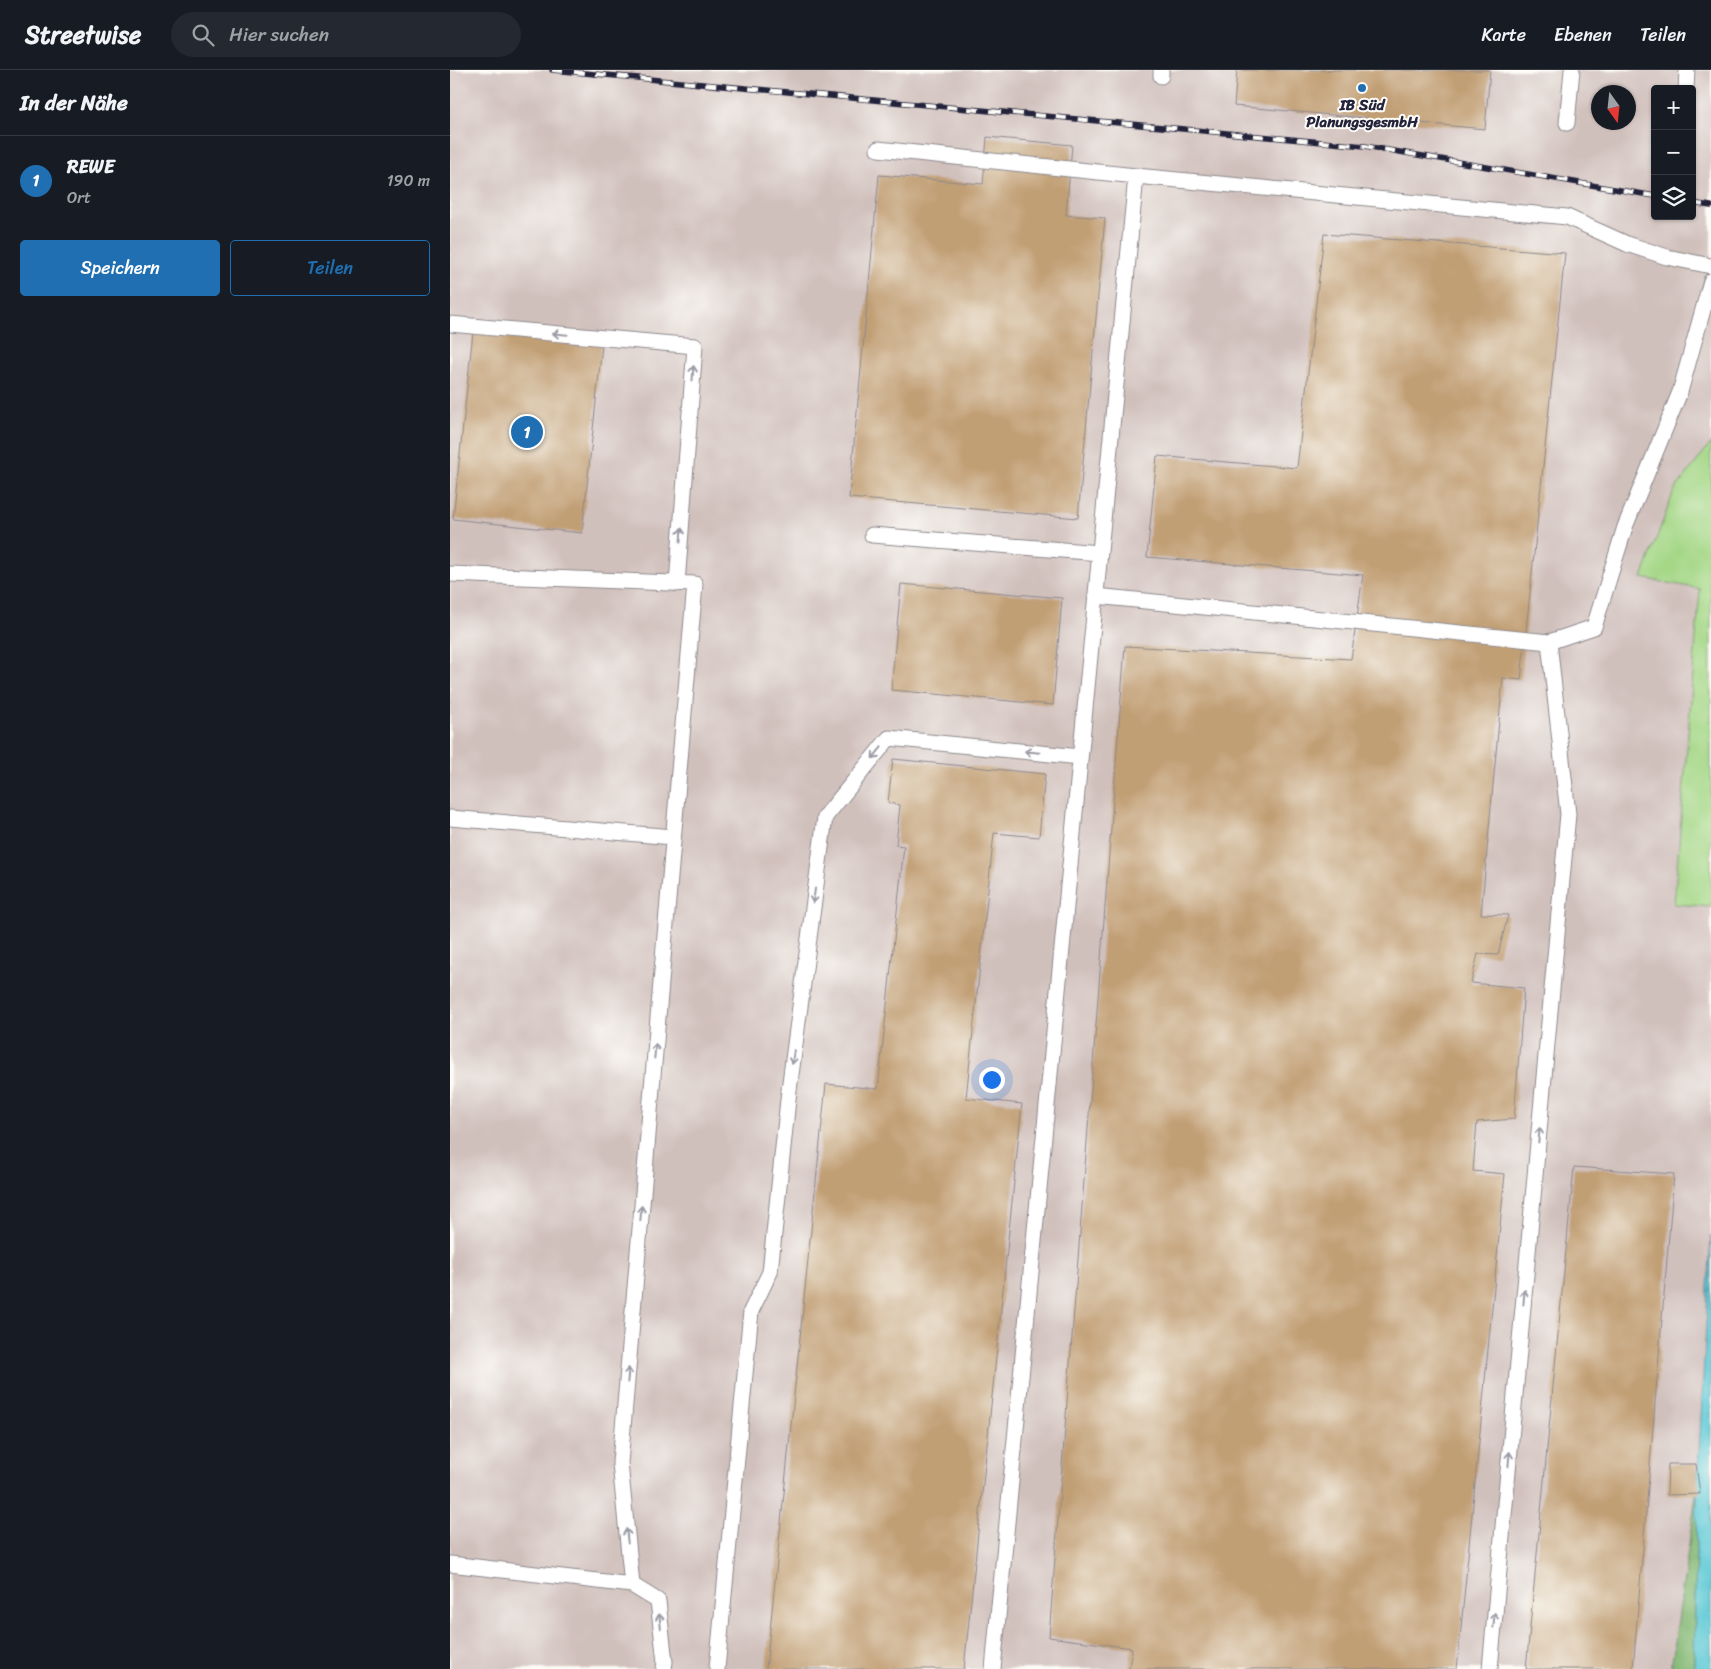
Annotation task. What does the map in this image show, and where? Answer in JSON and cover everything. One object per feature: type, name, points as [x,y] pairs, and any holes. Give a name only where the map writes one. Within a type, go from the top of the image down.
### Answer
[{"type":"lane","points":[[1567,123],[1572,70]]},
{"type":"lane","points":[[1686,85],[1688,70]]},
{"type":"lane","points":[[878,149],[1136,176],[1567,217],[1627,244],[1667,257],[1711,266]]},
{"type":"lane","points":[[993,1669],[1136,176]]},
{"type":"lane","points":[[1096,596],[1549,642],[1594,627],[1625,527],[1680,392],[1711,281]]},
{"type":"lane","points":[[450,324],[695,346],[677,584]]},
{"type":"lane","points":[[872,535],[1100,553]]},
{"type":"lane","points":[[450,574],[695,584],[620,1463],[632,1585]]},
{"type":"lane","points":[[1490,1669],[1568,814],[1549,642]]},
{"type":"lane","points":[[717,1669],[751,1310],[770,1272],[789,1090],[825,817],[890,738],[1080,757]]},
{"type":"lane","points":[[450,818],[673,837]]},
{"type":"lane","points":[[450,1564],[632,1585],[658,1601],[665,1662],[664,1669]]},
{"type":"shaded area","points":[[450,70],[1711,70],[1711,1669],[450,1669]]},
{"type":"green space","points":[[1711,443],[1711,907],[1674,904],[1700,589],[1642,578],[1674,491]]},
{"type":"green space","points":[[1697,1488],[1694,1669],[1671,1669]]},
{"type":"water","points":[[1711,1236],[1711,1669],[1694,1669],[1697,1488]]},
{"type":"building","name":"IB Süd PlanungsgesmbH","points":[[1237,70],[1490,70],[1485,129],[1234,106]]},
{"type":"building","points":[[987,137],[1072,145],[1066,215],[1105,218],[1078,518],[849,498],[879,175],[983,184]]},
{"type":"building","points":[[1324,234],[1565,253],[1521,680],[1503,678],[1481,914],[1508,915],[1498,955],[1478,954],[1471,983],[1524,988],[1514,1119],[1477,1122],[1473,1171],[1505,1174],[1457,1669],[1129,1669],[1132,1648],[1049,1637],[1125,646],[1351,659],[1363,575],[1147,557],[1157,456],[1297,468]]},
{"type":"building","points":[[473,332],[602,345],[582,533],[453,519]]},
{"type":"building","points":[[901,584],[1062,598],[1053,705],[891,690]]},
{"type":"building","points":[[893,759],[1045,774],[1039,837],[994,833],[966,1098],[1022,1104],[964,1669],[766,1669],[826,1084],[878,1089],[904,846],[896,845],[900,805],[888,803]]},
{"type":"building","points":[[1574,1167],[1674,1174],[1633,1669],[1526,1669]]},
{"type":"building","points":[[1668,1464],[1696,1464],[1700,1494],[1667,1495]]},
{"type":"railway","points":[[552,70],[1365,146],[1651,195]]},
{"type":"railway","points":[[1696,204],[1711,206]]},
{"type":"place","name":"IB Süd PlanungsgesmbH","points":[[1362,88]]},
{"type":"place","name":"REWE","points":[[527,432]]}]
